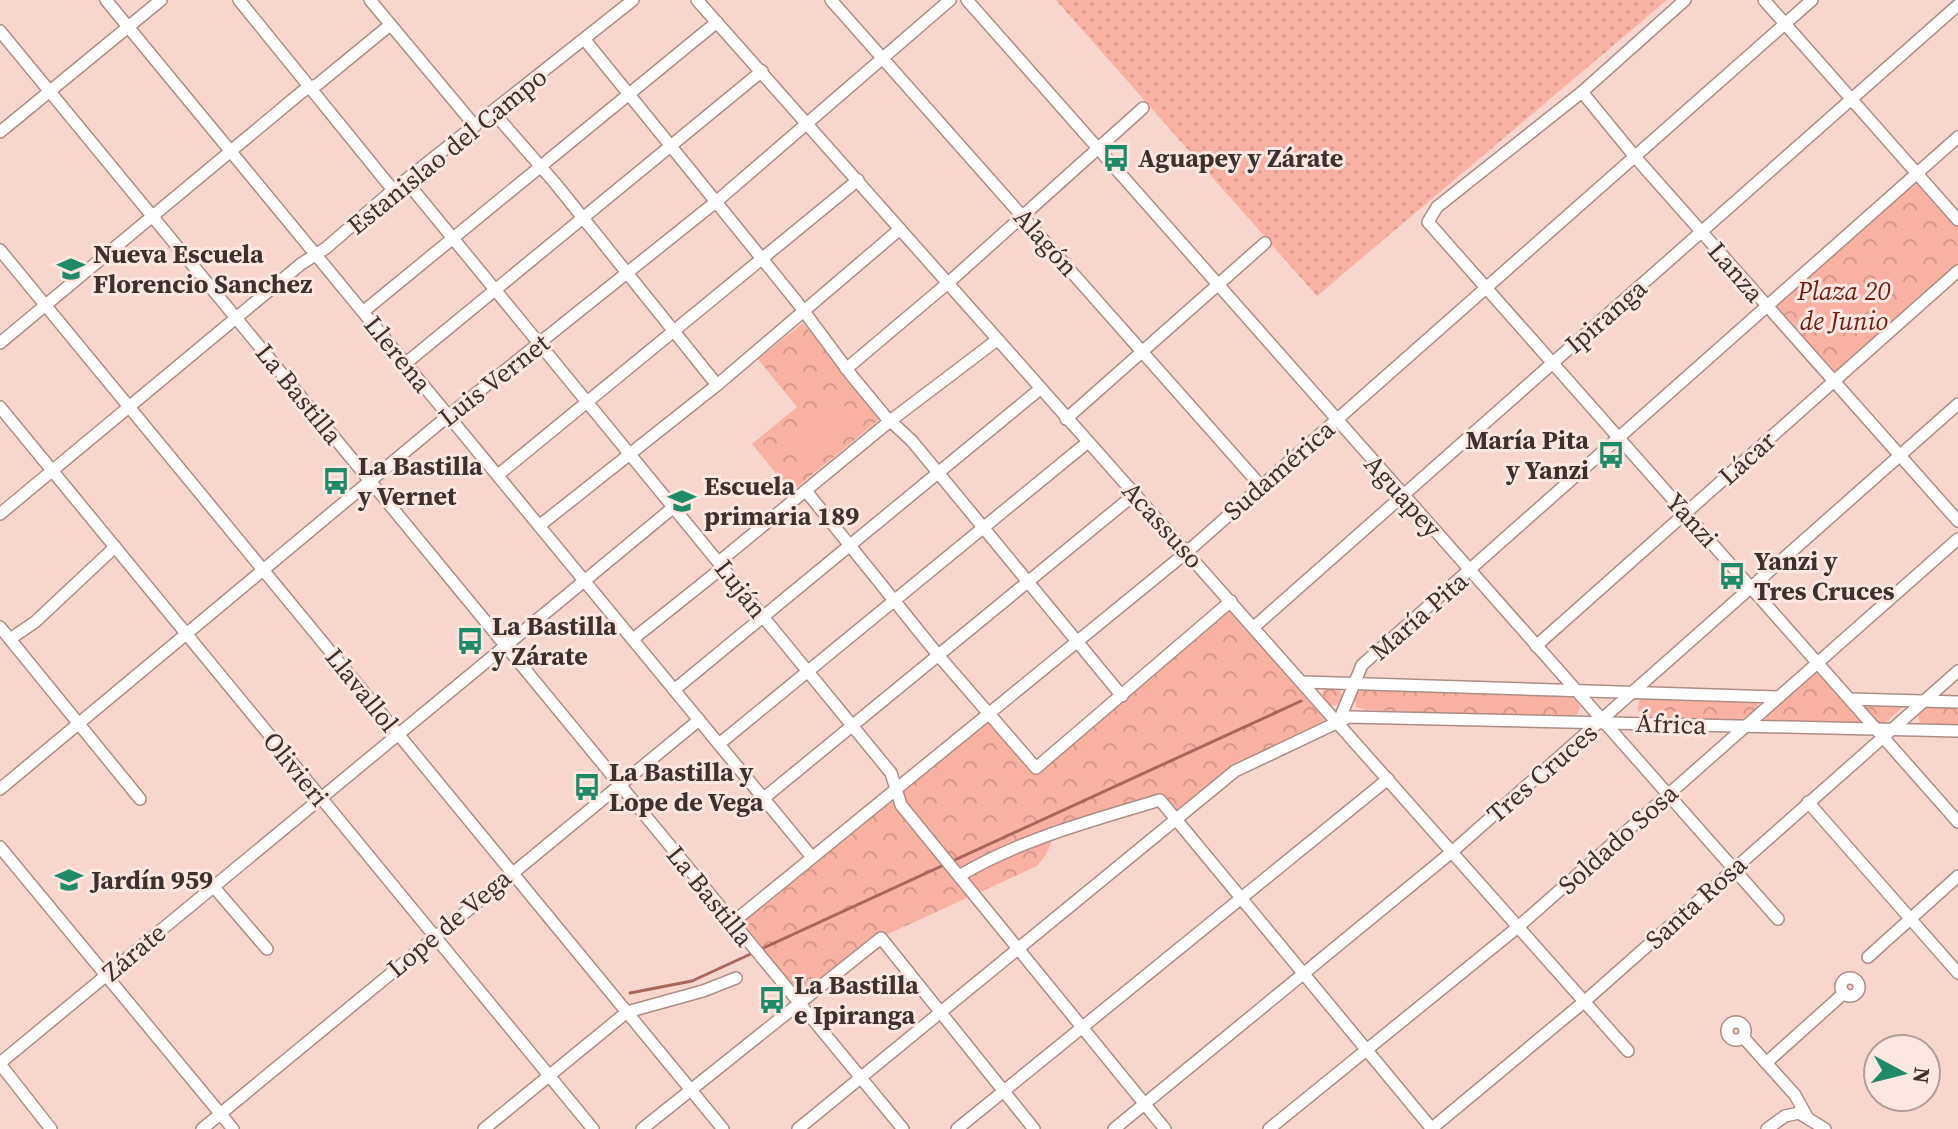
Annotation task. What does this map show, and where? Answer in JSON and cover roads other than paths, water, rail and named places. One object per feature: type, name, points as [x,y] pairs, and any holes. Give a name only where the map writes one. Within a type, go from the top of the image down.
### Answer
[{"type":"street","name":"Llerena","points":[[106,0],[811,856]]},
{"type":"street","points":[[0,132],[161,0]]},
{"type":"street","points":[[239,0],[393,190]]},
{"type":"street","points":[[370,0],[475,126]]},
{"type":"street","name":"Estanislao del Campo","points":[[0,514],[393,190],[633,0]]},
{"type":"street","name":"Acassuso","points":[[697,0],[1628,1051]]},
{"type":"street","name":"Alagón","points":[[831,0],[1260,485]]},
{"type":"street","name":"Luis Vernet","points":[[0,789],[448,416],[717,201],[950,0]]},
{"type":"street","name":"Aguapey","points":[[967,0],[1778,919]]},
{"type":"street","points":[[1582,92],[1685,0]]},
{"type":"street","points":[[1764,0],[1958,220]]},
{"type":"street","name":"Sudamérica","points":[[732,923],[1187,552],[1812,0]]},
{"type":"street","name":"Ipiranga","points":[[1254,627],[1958,5]]},
{"type":"street","points":[[364,311],[717,22]]},
{"type":"street","points":[[0,343],[231,151],[390,25]]},
{"type":"street","name":"La Bastilla","points":[[0,31],[903,1129]]},
{"type":"street","points":[[585,40],[717,201],[846,369],[890,421],[912,441],[1122,696]]},
{"type":"street","points":[[406,363],[762,71]]},
{"type":"street","name":"Lanza","points":[[1582,92],[1636,158],[1958,521]]},
{"type":"street","name":"Yanzi","points":[[1582,92],[1428,217],[1429,224],[1850,699],[1884,732],[1958,822]]},
{"type":"street","points":[[846,369],[948,283],[1143,108]]},
{"type":"street","points":[[494,113],[717,385]]},
{"type":"street","name":"María Pita","points":[[1338,723],[1362,665],[1958,137]]},
{"type":"street","points":[[498,475],[858,180]]},
{"type":"street","name":"Luján","points":[[406,181],[891,773],[901,805],[957,873]]},
{"type":"street","points":[[539,526],[717,385],[900,229]]},
{"type":"street","points":[[1066,419],[1265,243]]},
{"type":"street","name":"Llavallol","points":[[0,250],[723,1129]]},
{"type":"street","name":"Lácar","points":[[1536,646],[1958,271]]},
{"type":"street","points":[[633,639],[890,421],[997,340]]},
{"type":"street","points":[[674,690],[1040,389]]},
{"type":"street","name":"Tres Cruces","points":[[1114,1129],[1453,851],[1958,404]]},
{"type":"street","name":"Olivieri","points":[[0,407],[593,1129]]},
{"type":"street","points":[[719,744],[1088,442]]},
{"type":"street","points":[[806,491],[938,655],[1033,765],[1040,767],[1231,601]]},
{"type":"street","points":[[764,798],[1135,494]]},
{"type":"street","name":"Zárate","points":[[0,1063],[675,506]]},
{"type":"street","name":"Soldado Sosa","points":[[1269,1129],[1518,927],[1958,539]]},
{"type":"street","points":[[10,639],[35,622],[115,547]]},
{"type":"street","points":[[0,627],[140,799]]},
{"type":"street","name":"Santa Rosa","points":[[1432,1129],[1585,1001],[1884,732],[1958,671]]},
{"type":"street","name":"África","points":[[1304,682],[1777,697]]},
{"type":"street","points":[[1850,699],[1958,702]]},
{"type":"street","name":"África","points":[[1338,723],[1363,715],[1884,732],[1958,731]]},
{"type":"street","name":"Lope de Vega","points":[[202,1129],[699,720]]},
{"type":"street","points":[[798,1129],[1243,766],[1338,723]]},
{"type":"street","points":[[957,1129],[1388,779]]},
{"type":"street","points":[[1165,1129],[957,873],[1024,843],[1160,800],[1432,1129]]},
{"type":"street","points":[[1808,802],[1958,973]]},
{"type":"street","points":[[0,847],[233,1129]]},
{"type":"street","points":[[1868,957],[1958,876]]},
{"type":"street","points":[[213,886],[267,949]]},
{"type":"street","points":[[642,1129],[881,938],[1034,1129]]},
{"type":"street","points":[[484,1129],[627,1012],[703,991],[736,978]]},
{"type":"street","points":[[1766,1063],[1844,993]]},
{"type":"street","points":[[1743,1037],[1795,1095],[1806,1115],[1825,1129]]},
{"type":"street","points":[[0,1063],[51,1129]]},
{"type":"street","points":[[1767,1129],[1791,1113],[1806,1115]]},
{"type":"waterway","points":[[761,949],[1301,701]]},
{"type":"waterway","points":[[630,993],[692,981],[755,952]]},
{"type":"place","name":"Aguapey y Zárate","points":[[1116,158]]},
{"type":"place","name":"Nueva Escuela Florencio Sanchez","points":[[71,269]]},
{"type":"place","name":"María Pita y Yanzi","points":[[1611,455]]},
{"type":"place","name":"La Bastilla y Vernet","points":[[336,481]]},
{"type":"place","name":"Escuela primaria 189","points":[[682,501]]},
{"type":"place","name":"Yanzi y Tres Cruces","points":[[1732,576]]},
{"type":"place","name":"La Bastilla y Zárate","points":[[470,641]]},
{"type":"place","name":"La Bastilla y Lope de Vega","points":[[587,787]]},
{"type":"place","name":"Jardín 959","points":[[69,880]]},
{"type":"place","name":"La Bastilla e Ipiranga","points":[[772,1000]]},
{"type":"park label","name":"Plaza 20 de Junio","points":[[1844,306]]}]
